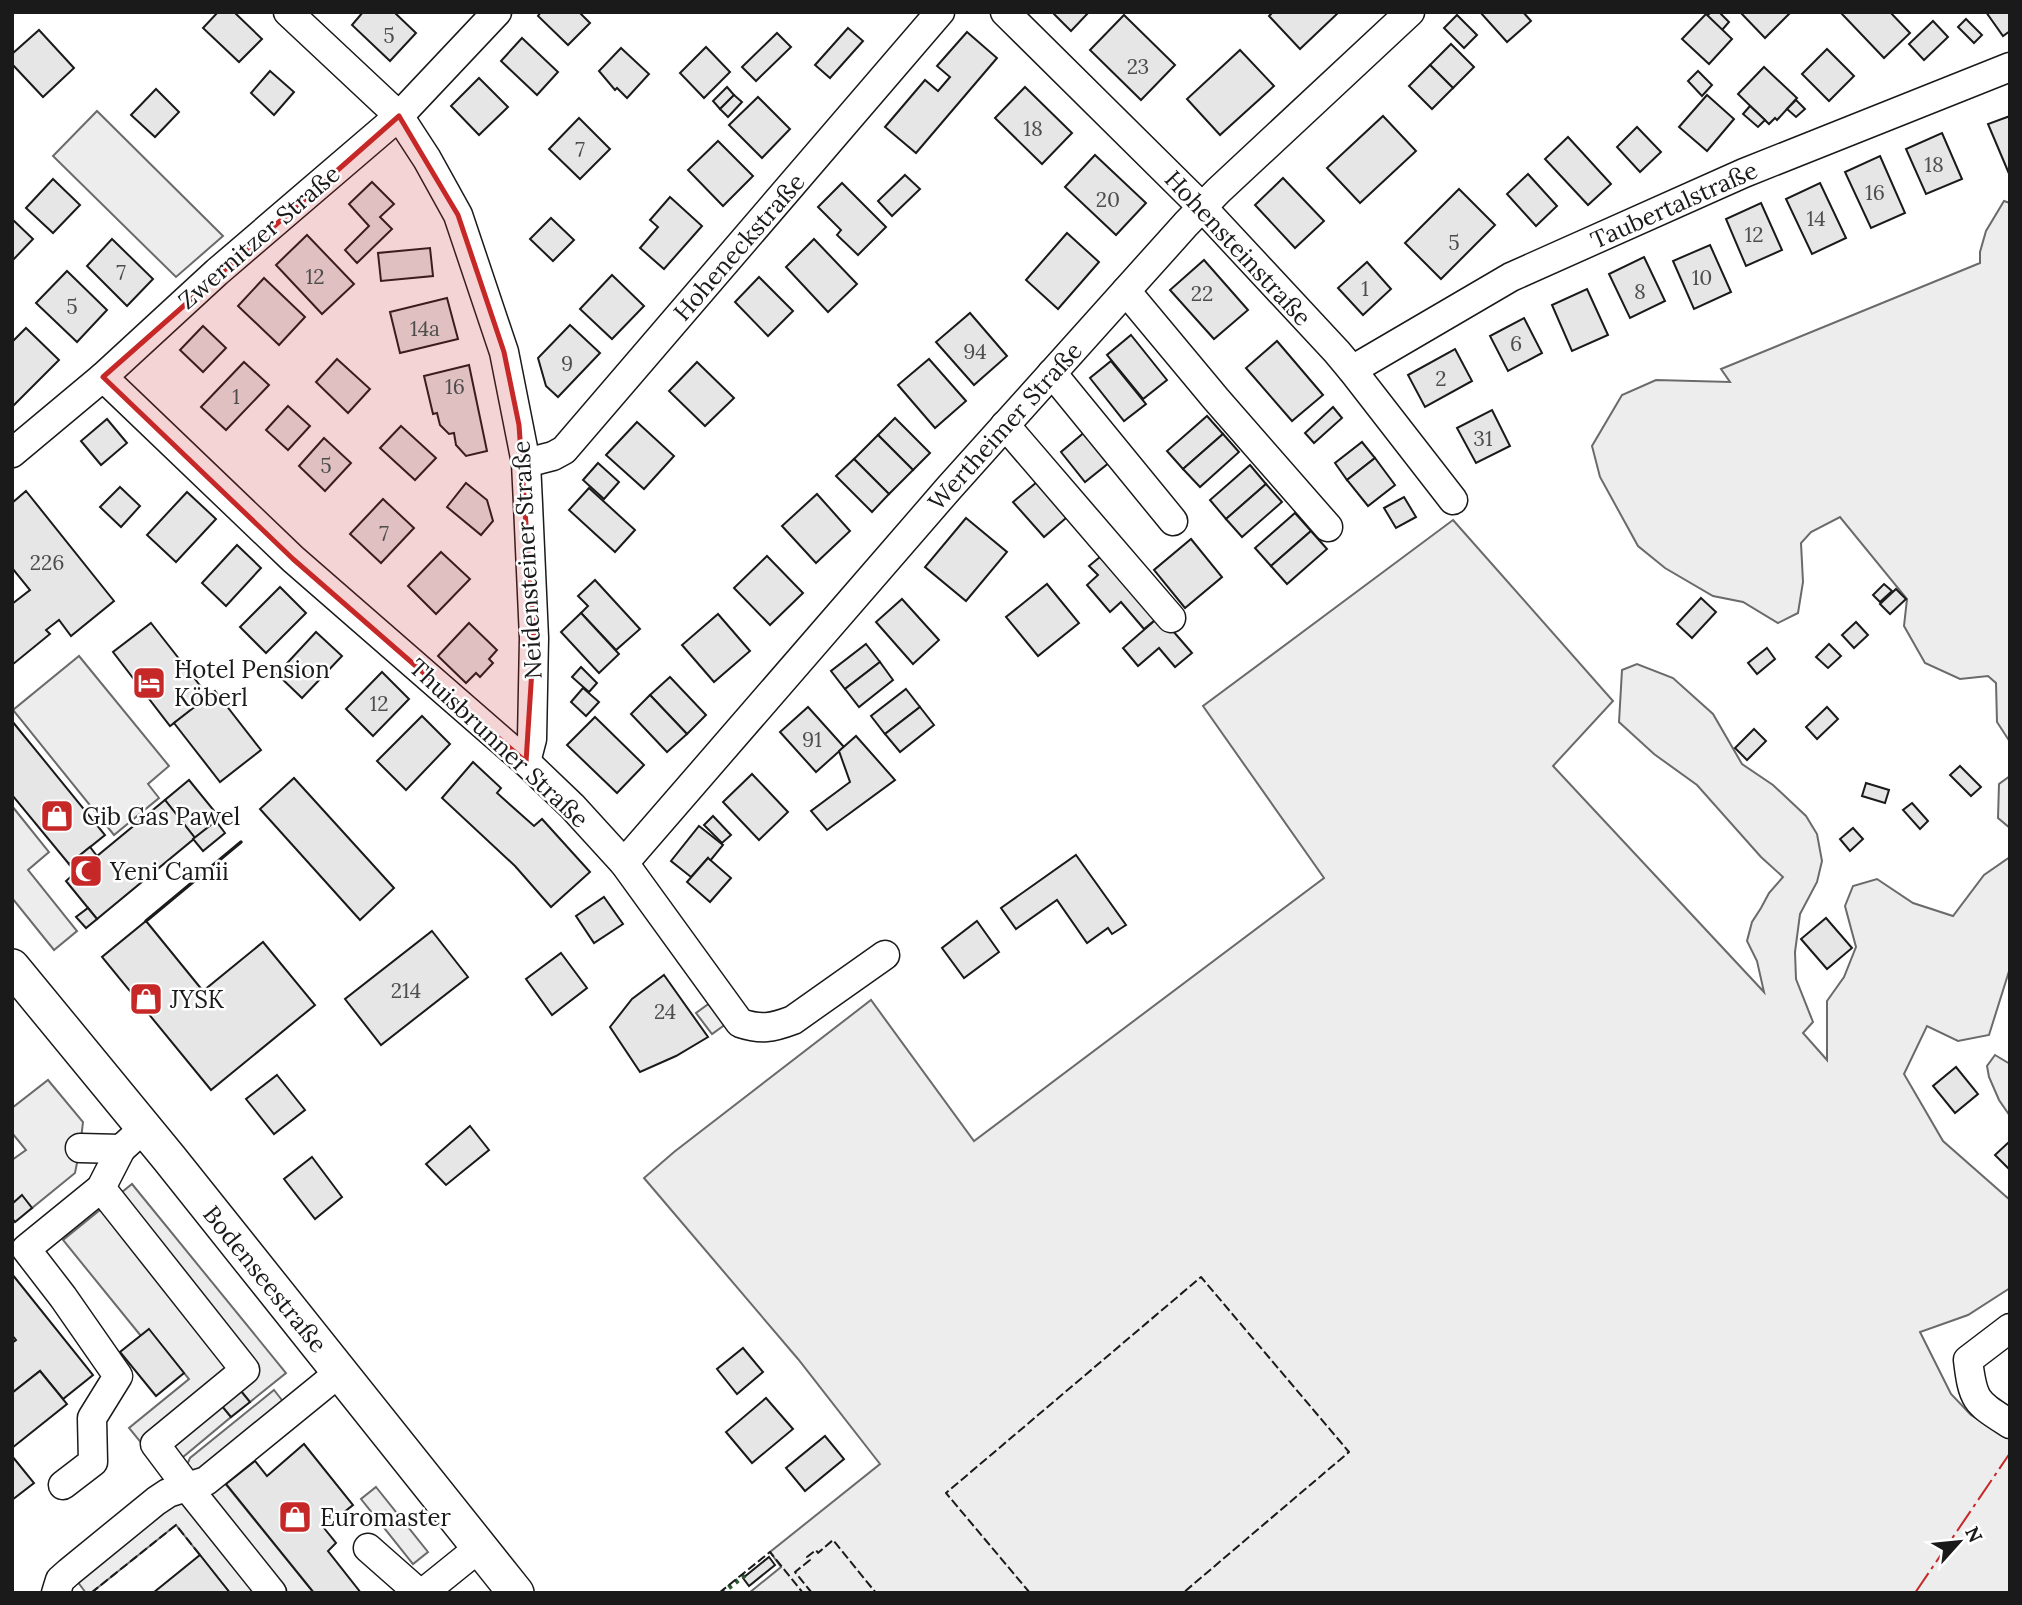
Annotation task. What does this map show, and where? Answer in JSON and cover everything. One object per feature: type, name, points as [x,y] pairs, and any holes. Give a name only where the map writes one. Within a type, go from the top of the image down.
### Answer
[{"type":"main road","name":"Bodenseestraße","points":[[12,967],[132,1138],[340,1372],[513,1592]]},
{"type":"street","name":"Neidensteiner Straße","points":[[288,12],[399,116],[427,159],[458,215],[504,352],[526,463],[534,638],[532,739],[526,762]]},
{"type":"street","name":"Zwernitzer Straße","points":[[12,453],[103,377],[217,272],[399,116],[497,12]]},
{"type":"street","name":"Hoheneckstraße","points":[[526,463],[553,456],[564,450],[940,12]]},
{"type":"street","name":"Hohensteinstraße","points":[[1005,12],[1202,207],[1353,370],[1453,500]]},
{"type":"street","name":"Wertheimer Straße","points":[[624,863],[1005,425],[1202,207],[1410,12]]},
{"type":"street","name":"Taubertalstraße","points":[[1353,370],[1511,277],[1744,173],[2010,67]]},
{"type":"street","points":[[1126,291],[1216,400],[1328,527]]},
{"type":"street","points":[[1052,373],[1173,520]]},
{"type":"street","name":"Thuisbrunner Straße","points":[[103,377],[293,559],[526,762],[572,806],[624,863],[740,1023],[757,1028],[776,1027],[793,1020],[886,955]]},
{"type":"street","points":[[1005,425],[1171,618]]},
{"type":"street","points":[[80,1148],[132,1138]]},
{"type":"street","points":[[64,1485],[93,1462],[92,1418],[118,1376],[63,1297],[19,1251],[101,1188],[132,1138]]},
{"type":"street","points":[[101,1188],[244,1370],[155,1444],[272,1593]]},
{"type":"street","points":[[2010,1328],[1968,1360],[1971,1388],[1981,1405],[2010,1424]]},
{"type":"street","points":[[56,1593],[60,1580],[156,1501],[168,1493],[206,1481],[340,1372]]},
{"type":"street","points":[[368,1548],[421,1593],[480,1547]]},
{"type":"highlighted area","points":[[399,116],[458,215],[504,352],[519,425],[534,638],[526,762],[293,559],[103,377]]},
{"type":"shaded area","points":[[97,111],[223,236],[176,277],[53,156]]},
{"type":"shaded area","points":[[2004,201],[2010,203],[2010,742],[1997,722],[1996,683],[1988,676],[1960,679],[1925,663],[1904,626],[1907,599],[1840,517],[1811,532],[1801,543],[1803,582],[1798,613],[1778,623],[1743,602],[1713,596],[1665,568],[1638,546],[1600,477],[1592,446],[1622,395],[1656,380],[1730,382],[1721,369],[1980,263],[1986,231]]},
{"type":"shaded area","points":[[1453,520],[1613,701],[1553,766],[1764,992],[1757,961],[1747,941],[1752,922],[1769,893],[1783,877],[1761,857],[1697,785],[1654,754],[1619,722],[1622,670],[1637,664],[1673,678],[1713,714],[1742,764],[1773,785],[1806,816],[1817,834],[1822,861],[1817,882],[1800,914],[1795,952],[1796,979],[1813,1022],[1803,1033],[1827,1060],[1827,1001],[1844,977],[1856,947],[1845,906],[1853,886],[1877,879],[1913,903],[1953,916],[1984,875],[2010,857],[2010,968],[1989,1035],[1958,1041],[1927,1026],[1904,1074],[1943,1141],[2010,1200],[2010,1288],[1968,1315],[1920,1332],[1951,1394],[1971,1415],[2010,1439],[2010,1593],[749,1593],[781,1567],[770,1552],[880,1464],[798,1359],[644,1178],[871,1000],[974,1141],[1324,878],[1203,706]]},
{"type":"shaded area","points":[[79,656],[169,766],[148,784],[159,798],[114,835],[13,710]]},
{"type":"shaded area","points":[[2010,776],[2010,828],[1998,818],[1999,784]]},
{"type":"shaded area","points":[[12,806],[49,852],[28,870],[77,931],[54,950],[12,898]]},
{"type":"shaded area","points":[[714,1000],[730,1021],[712,1034],[696,1013]]},
{"type":"shaded area","points":[[1995,1055],[2010,1064],[2010,1116],[1989,1077],[1987,1066]]},
{"type":"shaded area","points":[[48,1080],[83,1122],[75,1173],[32,1208],[22,1196],[12,1204],[12,1160],[26,1150],[12,1133],[12,1108]]},
{"type":"shaded area","points":[[132,1184],[286,1373],[250,1402],[236,1385],[217,1400],[231,1417],[165,1472],[129,1428],[189,1379],[149,1330],[141,1336],[63,1240]]},
{"type":"shaded area","points":[[274,1390],[285,1404],[210,1465],[314,1593],[230,1593],[176,1525],[91,1593],[86,1593],[77,1581],[168,1507],[190,1458]]},
{"type":"shaded area","name":"Euromaster","points":[[376,1487],[428,1552],[413,1564],[361,1499]]},
{"type":"building","points":[[218,12],[234,12],[262,39],[239,62],[203,28]]},
{"type":"building","points":[[363,12],[394,12],[416,33],[390,61],[352,25]]},
{"type":"building","points":[[541,12],[579,12],[590,23],[568,45],[538,16]]},
{"type":"building","points":[[1052,12],[1089,12],[1071,31]]},
{"type":"building","points":[[1273,12],[1339,12],[1300,49],[1269,16]]},
{"type":"building","points":[[1480,12],[1523,12],[1531,21],[1507,42]]},
{"type":"building","points":[[1711,12],[1719,12],[1729,22],[1722,30],[1707,16]]},
{"type":"building","points":[[1740,12],[1791,12],[1765,38]]},
{"type":"building","points":[[1890,12],[1910,33],[1884,58],[1842,14]]},
{"type":"building","points":[[1986,12],[2010,12],[2010,31],[2003,36]]},
{"type":"building","points":[[1706,14],[1732,39],[1709,64],[1682,39]]},
{"type":"building","points":[[1124,15],[1175,65],[1141,100],[1090,50]]},
{"type":"building","points":[[1457,15],[1477,35],[1464,48],[1444,28]]},
{"type":"building","points":[[1966,19],[1982,35],[1974,43],[1958,27]]},
{"type":"building","points":[[1933,21],[1948,37],[1924,60],[1909,44]]},
{"type":"building","points":[[848,28],[863,41],[830,78],[815,65]]},
{"type":"building","points":[[39,30],[74,68],[43,97],[12,64],[12,54]]},
{"type":"building","points":[[967,32],[997,58],[916,153],[885,127],[925,80],[938,91],[950,77],[937,66]]},
{"type":"building","points":[[777,33],[791,47],[756,81],[742,67]]},
{"type":"building","points":[[522,38],[558,72],[537,95],[501,61]]},
{"type":"building","points":[[1451,44],[1474,67],[1453,88],[1430,65]]},
{"type":"building","points":[[706,47],[730,72],[704,98],[680,73]]},
{"type":"building","points":[[621,48],[649,74],[627,98],[617,88],[615,90],[599,71]]},
{"type":"building","points":[[1827,49],[1854,76],[1829,101],[1802,74]]},
{"type":"building","points":[[1240,50],[1274,86],[1220,135],[1187,99]]},
{"type":"building","points":[[1430,65],[1453,88],[1432,109],[1409,86]]},
{"type":"building","points":[[1764,67],[1797,98],[1777,120],[1775,118],[1769,124],[1738,94]]},
{"type":"building","points":[[270,71],[294,92],[274,115],[251,93]]},
{"type":"building","points":[[1698,71],[1712,85],[1702,96],[1688,81]]},
{"type":"building","points":[[479,78],[508,107],[479,135],[451,106]]},
{"type":"building","points":[[727,87],[734,95],[720,109],[713,101]]},
{"type":"building","points":[[1025,87],[1072,133],[1042,164],[995,118]]},
{"type":"building","points":[[156,89],[179,112],[155,137],[131,115]]},
{"type":"building","points":[[734,95],[742,102],[728,117],[720,109]]},
{"type":"building","points":[[1707,95],[1734,119],[1707,151],[1679,127]]},
{"type":"building","points":[[758,97],[790,129],[762,158],[729,125]]},
{"type":"building","points":[[1796,100],[1805,109],[1796,117],[1787,109]]},
{"type":"building","points":[[1750,106],[1765,120],[1758,127],[1743,114]]},
{"type":"building","points":[[1383,116],[1416,151],[1360,203],[1327,168]]},
{"type":"building","points":[[2010,116],[2010,176],[1988,124]]},
{"type":"building","points":[[579,118],[610,149],[580,179],[549,149]]},
{"type":"building","points":[[1637,127],[1661,152],[1640,172],[1617,147]]},
{"type":"building","points":[[1942,133],[1962,179],[1926,194],[1906,149]]},
{"type":"building","points":[[1568,137],[1611,184],[1588,205],[1545,159]]},
{"type":"building","points":[[718,141],[753,176],[723,206],[688,170]]},
{"type":"building","points":[[1095,155],[1146,203],[1116,235],[1065,187]]},
{"type":"building","points":[[1880,156],[1905,213],[1871,228],[1845,172]]},
{"type":"building","points":[[1528,174],[1557,206],[1536,226],[1507,194]]},
{"type":"building","points":[[905,175],[920,189],[892,216],[878,201]]},
{"type":"building","points":[[1283,178],[1324,221],[1295,248],[1255,205]]},
{"type":"building","points":[[53,179],[80,205],[53,233],[26,208]]},
{"type":"building","points":[[372,182],[394,204],[380,217],[392,229],[357,263],[345,250],[369,226],[349,204]]},
{"type":"building","points":[[842,183],[886,227],[858,255],[837,235],[841,230],[818,207]]},
{"type":"building","points":[[1820,183],[1846,238],[1812,254],[1786,199]]},
{"type":"building","points":[[1459,189],[1495,225],[1441,279],[1405,243]]},
{"type":"building","points":[[670,197],[702,226],[664,269],[640,248],[658,227],[650,220]]},
{"type":"building","points":[[1761,203],[1782,250],[1746,266],[1726,219]]},
{"type":"building","points":[[551,218],[574,240],[553,261],[530,239]]},
{"type":"building","points":[[12,219],[33,239],[12,261]]},
{"type":"building","points":[[1067,233],[1099,262],[1058,309],[1026,280]]},
{"type":"building","points":[[307,235],[354,284],[322,314],[276,265]]},
{"type":"building","points":[[112,239],[153,279],[127,306],[87,266]]},
{"type":"building","points":[[814,239],[857,284],[828,312],[786,267]]},
{"type":"building","points":[[1710,245],[1731,292],[1694,309],[1673,261]]},
{"type":"building","points":[[430,248],[433,276],[381,281],[378,253]]},
{"type":"building","points":[[1644,257],[1665,301],[1630,318],[1609,274]]},
{"type":"building","points":[[1204,260],[1248,310],[1214,339],[1170,290]]},
{"type":"building","points":[[1367,262],[1391,289],[1363,315],[1338,288]]},
{"type":"building","points":[[67,271],[107,310],[77,342],[36,303]]},
{"type":"building","points":[[612,275],[644,306],[612,339],[580,309]]},
{"type":"building","points":[[759,277],[793,311],[768,336],[735,302]]},
{"type":"building","points":[[264,278],[305,317],[279,345],[238,306]]},
{"type":"building","points":[[1587,289],[1608,335],[1572,351],[1552,305]]},
{"type":"building","points":[[447,298],[458,339],[400,353],[390,312]]},
{"type":"building","points":[[970,313],[1007,356],[974,385],[936,342]]},
{"type":"building","points":[[1524,318],[1542,353],[1508,371],[1490,336]]},
{"type":"building","points":[[570,325],[600,353],[558,397],[546,386],[538,358]]},
{"type":"building","points":[[203,326],[226,348],[203,372],[180,350]]},
{"type":"building","points":[[26,328],[59,360],[14,405],[12,342]]},
{"type":"building","points":[[1131,335],[1167,380],[1143,399],[1107,355]]},
{"type":"building","points":[[1277,341],[1323,395],[1292,421],[1246,368]]},
{"type":"building","points":[[1455,349],[1472,381],[1425,407],[1408,375]]},
{"type":"building","points":[[337,359],[370,389],[348,413],[316,382]]},
{"type":"building","points":[[929,359],[966,401],[935,428],[898,385]]},
{"type":"building","points":[[1111,361],[1146,404],[1124,421],[1090,378]]},
{"type":"building","points":[[244,362],[269,385],[226,430],[201,407]]},
{"type":"building","points":[[697,362],[734,398],[705,426],[669,391]]},
{"type":"building","points":[[469,365],[487,451],[466,456],[456,445],[454,433],[449,434],[440,425],[437,413],[433,414],[424,376]]},
{"type":"building","points":[[288,406],[310,426],[288,450],[266,430]]},
{"type":"building","points":[[1333,407],[1342,418],[1314,443],[1305,433]]},
{"type":"building","points":[[1492,410],[1510,446],[1476,463],[1457,428]]},
{"type":"building","points":[[1207,416],[1223,434],[1183,469],[1167,451]]},
{"type":"building","points":[[895,418],[930,453],[913,470],[878,435]]},
{"type":"building","points":[[107,419],[127,443],[101,465],[81,441]]},
{"type":"building","points":[[637,422],[674,456],[644,489],[606,455]]},
{"type":"building","points":[[401,426],[436,458],[415,480],[380,448]]},
{"type":"building","points":[[1086,431],[1110,462],[1085,482],[1061,452]]},
{"type":"building","points":[[1223,434],[1239,452],[1200,487],[1183,469]]},
{"type":"building","points":[[878,435],[913,470],[889,494],[854,459]]},
{"type":"building","points":[[324,438],[351,463],[325,491],[299,466]]},
{"type":"building","points":[[1362,442],[1375,458],[1347,480],[1335,463]]},
{"type":"building","points":[[1375,458],[1395,485],[1368,506],[1347,480]]},
{"type":"building","points":[[854,459],[889,494],[872,512],[836,476]]},
{"type":"building","points":[[598,463],[619,482],[604,499],[583,480]]},
{"type":"building","points":[[1250,465],[1266,484],[1226,519],[1210,500]]},
{"type":"building","points":[[1043,477],[1073,512],[1044,537],[1013,502]]},
{"type":"building","points":[[466,483],[487,500],[493,521],[481,535],[447,507]]},
{"type":"building","points":[[1266,484],[1282,502],[1242,537],[1226,519]]},
{"type":"building","points":[[120,487],[140,506],[121,527],[100,507]]},
{"type":"building","points":[[589,488],[635,530],[615,552],[569,510]]},
{"type":"building","points":[[26,491],[114,601],[71,636],[59,620],[46,630],[50,634],[12,665],[12,604],[30,590],[12,568],[12,503]]},
{"type":"building","points":[[187,492],[216,519],[176,562],[147,535]]},
{"type":"building","points":[[817,494],[850,531],[816,563],[782,526]]},
{"type":"building","points":[[1404,497],[1416,517],[1396,528],[1384,508]]},
{"type":"building","points":[[383,499],[414,528],[381,563],[350,534]]},
{"type":"building","points":[[1295,513],[1311,531],[1271,566],[1255,548]]},
{"type":"building","points":[[966,518],[1007,552],[966,601],[925,567]]},
{"type":"building","points":[[1311,531],[1327,549],[1287,584],[1271,566]]},
{"type":"building","points":[[1191,539],[1222,577],[1185,608],[1154,570]]},
{"type":"building","points":[[237,545],[261,568],[226,606],[202,583]]},
{"type":"building","points":[[441,552],[470,579],[436,614],[408,586]]},
{"type":"building","points":[[1106,552],[1160,616],[1144,629],[1121,602],[1110,612],[1087,585],[1098,575],[1089,566]]},
{"type":"building","points":[[767,556],[803,593],[770,625],[734,588]]},
{"type":"building","points":[[595,580],[640,629],[616,650],[581,613],[588,606],[578,596]]},
{"type":"building","points":[[1047,584],[1079,623],[1038,656],[1006,617]]},
{"type":"building","points":[[1884,584],[1892,591],[1880,602],[1873,595]]},
{"type":"building","points":[[280,587],[306,613],[266,653],[240,627]]},
{"type":"building","points":[[1896,589],[1906,599],[1890,614],[1880,604]]},
{"type":"building","points":[[1701,598],[1716,612],[1692,638],[1677,624]]},
{"type":"building","points":[[902,599],[939,640],[913,664],[876,622]]},
{"type":"building","points":[[581,613],[619,654],[599,673],[561,632]]},
{"type":"building","points":[[718,614],[750,651],[714,682],[682,645]]},
{"type":"building","points":[[1160,616],[1192,653],[1175,667],[1159,648],[1138,666],[1123,648]]},
{"type":"building","points":[[1856,622],[1868,635],[1854,648],[1842,635]]},
{"type":"building","points":[[151,623],[209,697],[170,726],[113,652]]},
{"type":"building","points":[[469,623],[497,650],[489,659],[493,663],[480,677],[476,673],[466,683],[438,656]]},
{"type":"building","points":[[316,632],[342,656],[302,698],[277,674]]},
{"type":"building","points":[[866,644],[880,662],[845,689],[831,671]]},
{"type":"building","points":[[1829,644],[1841,656],[1828,668],[1816,657]]},
{"type":"building","points":[[1767,648],[1775,659],[1757,674],[1748,663]]},
{"type":"building","points":[[880,662],[893,680],[859,707],[845,689]]},
{"type":"building","points":[[581,667],[597,683],[589,692],[572,677]]},
{"type":"building","points":[[382,672],[409,699],[373,736],[346,709]]},
{"type":"building","points":[[670,677],[706,715],[687,734],[650,695]]},
{"type":"building","points":[[583,688],[599,702],[586,716],[571,702]]},
{"type":"building","points":[[906,689],[920,707],[885,734],[871,716]]},
{"type":"building","points":[[215,691],[261,750],[220,782],[174,723]]},
{"type":"building","points":[[650,695],[687,734],[667,752],[631,714]]},
{"type":"building","points":[[808,707],[844,747],[816,772],[780,732]]},
{"type":"building","points":[[920,707],[934,725],[900,752],[885,734]]},
{"type":"building","points":[[1827,707],[1838,719],[1817,739],[1806,727]]},
{"type":"building","points":[[422,716],[450,744],[406,790],[377,761]]},
{"type":"building","points":[[595,717],[644,765],[617,793],[567,745]]},
{"type":"building","points":[[12,721],[105,835],[69,864],[12,795]]},
{"type":"building","points":[[1754,729],[1766,741],[1747,760],[1735,748]]},
{"type":"building","points":[[856,736],[895,780],[827,830],[811,811],[850,782],[839,751]]},
{"type":"building","points":[[473,762],[501,788],[497,793],[534,826],[542,819],[590,872],[551,907],[515,866],[442,798]]},
{"type":"building","points":[[1960,766],[1981,787],[1971,796],[1950,775]]},
{"type":"building","points":[[752,774],[788,812],[759,840],[723,802]]},
{"type":"building","points":[[294,778],[394,888],[360,920],[260,809]]},
{"type":"building","points":[[189,780],[220,818],[195,838],[165,800]]},
{"type":"building","points":[[1866,783],[1889,790],[1885,803],[1862,796]]},
{"type":"building","points":[[165,800],[195,838],[97,919],[66,881],[76,872],[69,864],[90,847],[97,856]]},
{"type":"building","points":[[1912,803],[1928,821],[1920,829],[1903,810]]},
{"type":"building","points":[[713,816],[731,835],[722,843],[704,825]]},
{"type":"building","points":[[216,821],[225,833],[203,851],[193,839]]},
{"type":"building","points":[[699,826],[723,845],[710,861],[708,858],[691,877],[671,861]]},
{"type":"building","points":[[1853,828],[1863,839],[1850,851],[1840,839]]},
{"type":"building","points":[[1076,855],[1126,925],[1112,934],[1108,928],[1087,943],[1057,900],[1016,929],[1001,908]]},
{"type":"building","points":[[708,858],[731,878],[710,902],[687,882]]},
{"type":"building","points":[[604,897],[623,924],[594,943],[576,916]]},
{"type":"building","points":[[88,908],[97,919],[86,928],[76,917]]},
{"type":"building","points":[[1826,918],[1852,948],[1827,969],[1801,939]]},
{"type":"building","points":[[146,921],[203,991],[263,942],[315,1005],[211,1090],[102,957]]},
{"type":"building","points":[[977,921],[999,952],[964,978],[942,948]]},
{"type":"building","points":[[432,931],[468,977],[381,1045],[345,999]]},
{"type":"building","points":[[561,953],[587,988],[552,1015],[526,979]]},
{"type":"building","points":[[664,975],[708,1037],[676,1056],[640,1072],[610,1027],[632,999]]},
{"type":"building","points":[[1956,1067],[1978,1094],[1955,1113],[1933,1086]]},
{"type":"building","points":[[277,1075],[305,1110],[274,1134],[246,1099]]},
{"type":"building","points":[[470,1126],[489,1150],[446,1185],[426,1164]]},
{"type":"building","points":[[2010,1141],[2010,1170],[1995,1155]]},
{"type":"building","points":[[312,1157],[342,1197],[315,1219],[284,1179]]},
{"type":"building","points":[[22,1195],[32,1208],[15,1222],[12,1218],[12,1204]]},
{"type":"building","points":[[12,1274],[93,1375],[63,1399],[40,1371],[12,1393],[12,1343],[16,1340],[12,1335]]},
{"type":"building","points":[[149,1329],[184,1373],[156,1396],[120,1352]]},
{"type":"building","points":[[743,1348],[763,1372],[737,1394],[717,1369]]},
{"type":"building","points":[[40,1371],[67,1404],[12,1448],[12,1393]]},
{"type":"building","points":[[236,1385],[250,1402],[231,1417],[217,1400]]},
{"type":"building","points":[[766,1398],[793,1429],[752,1463],[726,1432]]},
{"type":"building","points":[[825,1436],[844,1459],[805,1491],[786,1468]]},
{"type":"building","name":"Euromaster","points":[[304,1444],[353,1505],[324,1528],[336,1543],[328,1551],[361,1593],[314,1593],[226,1484],[255,1461],[267,1476]]},
{"type":"building","points":[[12,1456],[34,1483],[12,1500]]},
{"type":"building","points":[[200,1555],[230,1593],[153,1593]]},
{"type":"building","points":[[769,1557],[775,1565],[749,1586],[743,1578]]},
{"type":"hedge","points":[[722,1593],[746,1574]]},
{"type":"fence","points":[[1030,1593],[946,1493],[1201,1277],[1349,1452],[1183,1593]]},
{"type":"fence","points":[[91,1593],[176,1525],[200,1555]]},
{"type":"fence","points":[[812,1593],[795,1572],[810,1560],[807,1557],[816,1550],[818,1553],[833,1540],[876,1593]]},
{"type":"fence","points":[[719,1593],[770,1552],[803,1593]]},
{"type":"wall","points":[[146,921],[241,842]]},
{"type":"power","points":[[1915,1593],[2010,1453]]},
{"type":"place","name":"Hotel Pension Köberl","points":[[149,683]]},
{"type":"place","name":"Gib Gas Pawel","points":[[57,816]]},
{"type":"place","name":"Yeni Camii","points":[[86,871]]},
{"type":"place","name":"JYSK","points":[[146,999]]},
{"type":"place","name":"Euromaster","points":[[295,1517]]}]
